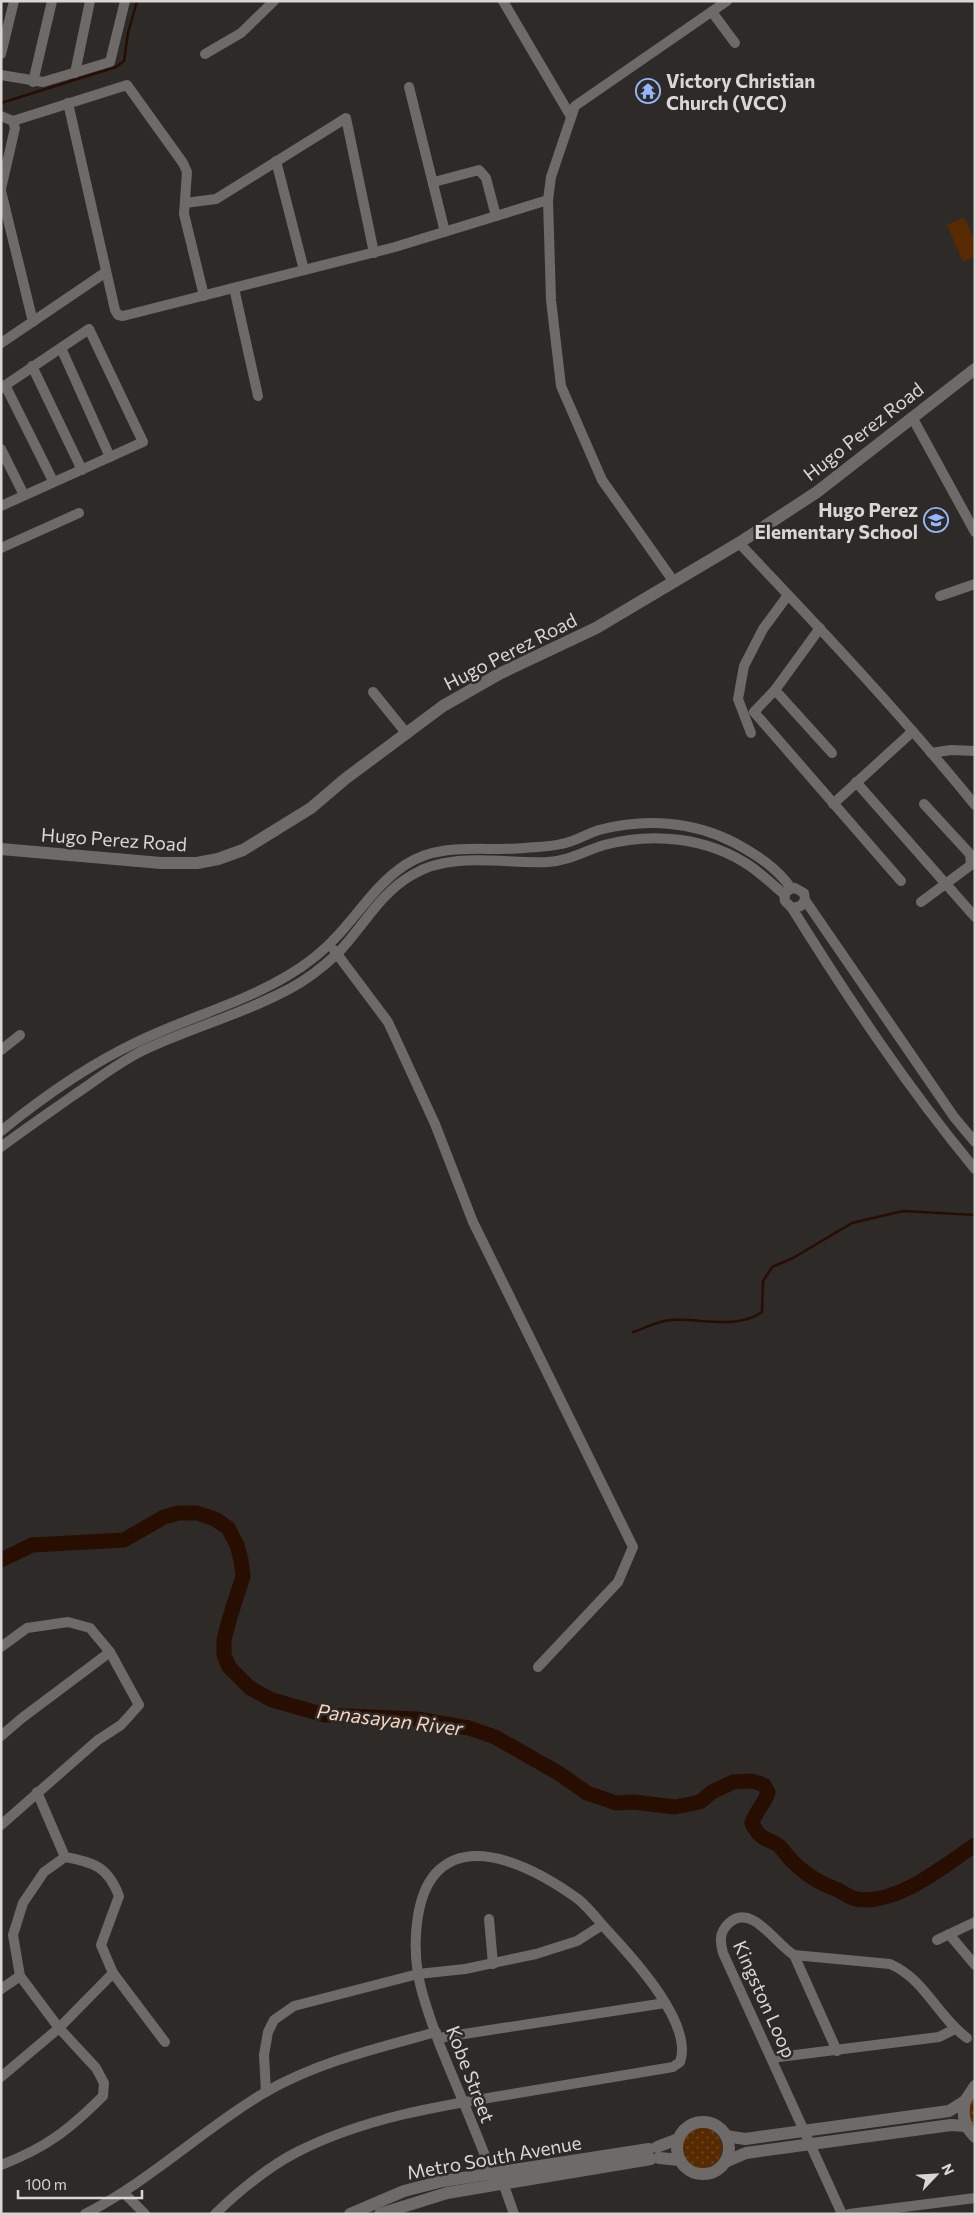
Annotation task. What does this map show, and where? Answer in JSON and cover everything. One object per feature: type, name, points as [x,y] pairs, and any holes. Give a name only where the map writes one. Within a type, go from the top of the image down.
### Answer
[{"type":"street","points":[[1,54],[14,1]]},
{"type":"street","points":[[33,82],[52,1]]},
{"type":"street","points":[[75,73],[90,1]]},
{"type":"street","points":[[1,75],[33,82],[43,82],[110,62],[125,1]]},
{"type":"street","points":[[205,54],[241,33],[274,1]]},
{"type":"street","points":[[504,1],[570,115]]},
{"type":"street","points":[[674,582],[602,480],[561,386],[551,300],[548,200],[551,177],[570,115],[575,106],[728,1]]},
{"type":"street","points":[[712,12],[735,43]]},
{"type":"street","points":[[33,322],[1,190],[15,128],[6,118],[68,103],[127,84],[183,163],[187,172],[184,214],[204,296]]},
{"type":"street","points":[[410,87],[446,232]]},
{"type":"street","points":[[68,103],[106,272],[118,315],[123,316],[374,253],[548,200]]},
{"type":"street","points":[[184,203],[216,199],[346,118],[374,253]]},
{"type":"street","points":[[276,161],[304,270]]},
{"type":"street","points":[[434,182],[479,170],[486,178],[496,216]]},
{"type":"street","points":[[1,343],[106,272]]},
{"type":"street","points":[[234,288],[258,396]]},
{"type":"street","points":[[1,506],[143,442],[89,329],[3,387],[53,481]]},
{"type":"street","points":[[61,348],[110,457]]},
{"type":"street","points":[[32,366],[82,470]]},
{"type":"street","name":"Hugo Perez Road","points":[[1,849],[161,863],[197,863],[218,859],[243,850],[311,808],[345,779],[444,706],[499,674],[596,628],[739,543],[817,492],[975,368]]},
{"type":"street","points":[[912,417],[975,532]]},
{"type":"street","points":[[1,449],[24,495]]},
{"type":"street","points":[[1,548],[79,513]]},
{"type":"street","points":[[739,543],[820,628],[913,731],[975,805]]},
{"type":"street","points":[[940,596],[975,584]]},
{"type":"street","points":[[751,732],[738,699],[744,666],[764,629],[788,594]]},
{"type":"street","points":[[820,628],[775,690],[754,712],[901,882]]},
{"type":"street","points":[[775,690],[832,754]]},
{"type":"street","points":[[373,692],[407,734]]},
{"type":"street","points":[[833,804],[913,731]]},
{"type":"street","points":[[931,753],[951,750],[975,751]]},
{"type":"street","points":[[856,782],[948,884],[975,917]]},
{"type":"street","points":[[921,902],[948,884],[971,865],[970,854],[924,804]]},
{"type":"street","points":[[4,1125],[109,1056],[183,1022],[234,1002],[287,976],[329,944],[389,877],[406,864],[420,857],[451,849],[518,849],[562,844],[598,830],[642,822],[687,825],[716,834],[755,854],[775,870],[788,892],[785,901],[792,908],[891,1060],[941,1129],[975,1169]]},
{"type":"street","points":[[1,1148],[113,1068],[145,1050],[265,1001],[310,976],[338,953],[382,899],[396,886],[424,868],[452,861],[522,863],[564,861],[602,846],[641,837],[683,839],[722,851],[748,864],[788,892],[802,890],[805,900],[954,1117],[975,1142]]},
{"type":"street","points":[[420,857],[424,868]]},
{"type":"street","points":[[792,908],[801,906],[805,900]]},
{"type":"street","points":[[329,944],[338,953],[388,1022],[435,1124],[473,1222],[633,1548],[618,1582],[538,1667]]},
{"type":"street","points":[[1,1050],[20,1035]]},
{"type":"street","points":[[1,1647],[27,1628],[68,1622],[90,1628],[110,1652],[139,1706],[121,1725],[98,1740],[1,1825]]},
{"type":"street","points":[[1,1736],[110,1652]]},
{"type":"street","points":[[37,1792],[65,1857]]},
{"type":"street","name":"Kobe Street","points":[[215,2214],[276,2165],[323,2140],[378,2120],[462,2102],[673,2067],[680,2062],[683,2044],[665,2003],[651,1980],[579,1900],[542,1875],[517,1864],[470,1855],[445,1863],[427,1882],[418,1912],[418,1974],[437,2035],[462,2102],[514,2214]]},
{"type":"street","points":[[1,2165],[40,2148],[73,2126],[103,2096],[104,2083],[96,2068],[60,2028],[20,1976],[13,1935],[23,1903],[44,1872],[65,1857],[91,1862],[113,1879],[119,1896],[101,1946],[113,1973],[165,2042]]},
{"type":"street","name":"Kingston Loop","points":[[794,1955],[786,1950],[768,1930],[752,1919],[742,1917],[732,1920],[721,1934],[720,1942],[723,1953],[842,2214]]},
{"type":"street","points":[[489,1919],[493,1964]]},
{"type":"street","points":[[937,1940],[975,1922]]},
{"type":"street","points":[[266,2092],[264,2056],[268,2032],[274,2020],[283,2012],[308,2002],[418,1974],[493,1964],[556,1949],[577,1941],[602,1925]]},
{"type":"street","points":[[949,1934],[975,1965]]},
{"type":"street","points":[[838,2051],[794,1955],[890,1964],[905,1970],[918,1982],[955,2029],[968,2038]]},
{"type":"street","points":[[1,2077],[60,2028],[113,1973]]},
{"type":"street","points":[[1,1989],[20,1976]]},
{"type":"street","points":[[85,2214],[124,2193],[222,2119],[266,2092],[311,2071],[353,2055],[437,2035],[665,2003]]},
{"type":"street","points":[[772,2058],[939,2037],[955,2029]]},
{"type":"street","points":[[975,2086],[965,2101],[963,2111],[966,2126],[975,2137]]},
{"type":"street","points":[[726,2136],[745,2139],[949,2111],[965,2101]]},
{"type":"street","points":[[725,2162],[729,2149],[726,2136],[715,2125],[701,2122],[687,2127],[678,2139],[680,2160],[691,2171],[702,2174],[712,2172],[725,2162],[746,2154],[951,2125],[966,2126]]},
{"type":"street","name":"Metro South Avenue","points":[[654,2154],[678,2139]]},
{"type":"street","name":"Metro South Avenue","points":[[380,2214],[498,2179],[654,2154],[680,2160]]},
{"type":"street","name":"Metro South Avenue","points":[[350,2214],[404,2192],[443,2181],[498,2179]]},
{"type":"street","points":[[124,2193],[145,2214]]},
{"type":"street","points":[[849,2214],[910,2210],[975,2198]]},
{"type":"shaded area","points":[[964,217],[975,241],[975,256],[963,262],[947,225]]},
{"type":"shaded area","points":[[975,2092],[975,2132],[966,2112]]},
{"type":"shaded area","points":[[702,2128],[713,2131],[719,2137],[722,2148],[719,2159],[713,2165],[702,2168],[691,2165],[685,2159],[682,2148],[685,2137],[691,2131]]},
{"type":"waterway","points":[[1,103],[116,67],[124,61],[128,33],[137,1]]},
{"type":"waterway","points":[[633,1332],[670,1320],[730,1322],[752,1317],[762,1312],[763,1281],[772,1267],[793,1258],[852,1223],[903,1211],[975,1215]]},
{"type":"waterway","name":"Panasayan River","points":[[1,1560],[32,1545],[124,1540],[164,1517],[178,1513],[197,1513],[215,1519],[228,1528],[237,1545],[241,1560],[243,1576],[224,1640],[224,1655],[229,1667],[250,1688],[272,1700],[325,1715],[417,1719],[469,1728],[495,1737],[560,1774],[587,1793],[616,1803],[634,1802],[675,1807],[700,1802],[712,1792],[733,1782],[752,1781],[764,1785],[768,1792],[752,1823],[760,1835],[779,1845],[793,1862],[806,1873],[856,1899],[872,1900],[903,1891],[934,1873],[975,1845]]},
{"type":"place","name":"Victory Christian Church (VCC)","points":[[648,91]]},
{"type":"place","name":"Hugo Perez Elementary School","points":[[936,520]]}]
